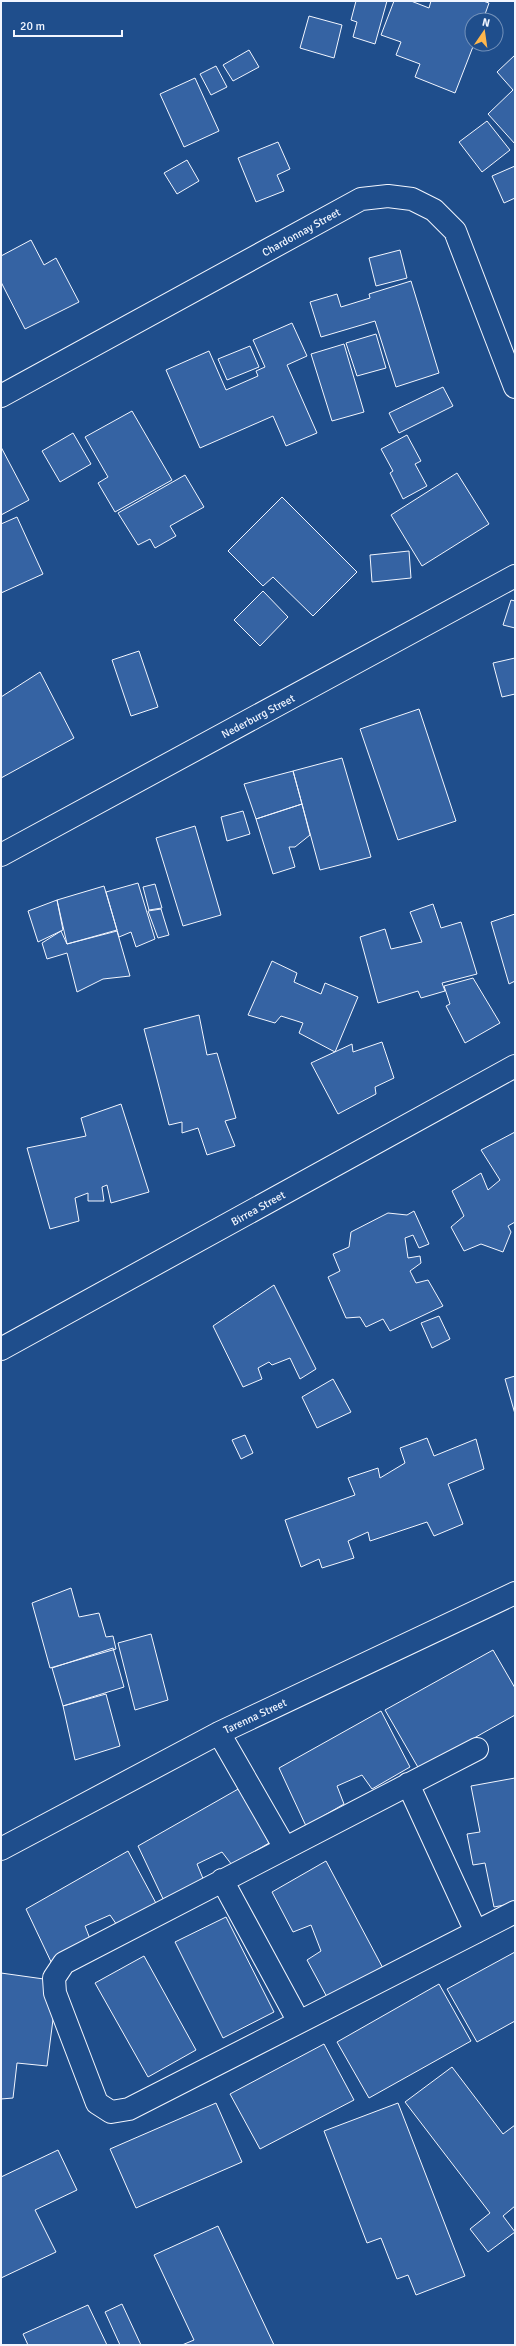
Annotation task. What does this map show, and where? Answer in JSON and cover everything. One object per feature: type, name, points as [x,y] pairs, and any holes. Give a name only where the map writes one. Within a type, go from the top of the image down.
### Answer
[{"type":"street","name":"Chardonnay Street","points":[[1,396],[361,199],[388,196],[412,200],[434,210],[455,231],[515,387]]},
{"type":"street","name":"Nederburg Street","points":[[1,855],[515,576]]},
{"type":"street","name":"Birrea Street","points":[[1,1349],[515,1066]]},
{"type":"street","name":"Tarenna Street","points":[[1,1849],[219,1733],[515,1593]]},
{"type":"street","points":[[219,1733],[285,1848]]},
{"type":"street","points":[[477,1748],[64,1963],[54,1978],[55,1993],[96,2104],[111,2112],[129,2108],[515,1912]]},
{"type":"street","points":[[408,1784],[476,1932]]},
{"type":"street","points":[[222,1880],[299,2022]]},
{"type":"building","points":[[356,1],[387,1],[375,44],[353,37],[357,22],[351,20]]},
{"type":"building","points":[[394,1],[411,1],[429,8],[431,1],[483,1],[489,3],[486,12],[464,12],[464,52],[471,52],[455,93],[415,77],[420,64],[396,55],[401,42],[381,35]]},
{"type":"building","points":[[309,16],[342,25],[334,58],[300,48]]},
{"type":"building","points":[[249,50],[259,67],[233,81],[223,65]]},
{"type":"building","points":[[515,55],[515,144],[488,114],[513,90],[497,72]]},
{"type":"building","points":[[216,66],[227,87],[211,95],[200,74]]},
{"type":"building","points":[[195,78],[219,131],[184,147],[160,94]]},
{"type":"building","points":[[487,121],[510,150],[482,172],[459,142]]},
{"type":"building","points":[[278,142],[290,169],[277,175],[284,191],[256,202],[238,158]]},
{"type":"building","points":[[187,160],[199,181],[177,194],[164,173]]},
{"type":"building","points":[[515,166],[515,198],[504,203],[492,176]]},
{"type":"building","points":[[31,240],[44,265],[56,258],[79,302],[25,329],[1,282],[1,256]]},
{"type":"building","points":[[400,250],[407,278],[376,286],[369,258]]},
{"type":"building","points":[[411,281],[439,373],[396,387],[375,321],[321,337],[310,302],[337,294],[341,307],[370,298],[369,294]]},
{"type":"building","points":[[292,323],[307,356],[287,365],[317,433],[286,446],[273,416],[200,448],[166,370],[209,351],[226,390],[258,376],[256,371],[265,367],[253,340]]},
{"type":"building","points":[[376,334],[386,368],[357,376],[346,343]]},
{"type":"building","points":[[344,344],[364,412],[332,421],[311,354]]},
{"type":"building","points":[[250,346],[259,367],[227,380],[218,359]]},
{"type":"building","points":[[443,387],[453,406],[399,433],[389,413]]},
{"type":"building","points":[[132,411],[172,480],[115,512],[98,483],[108,477],[85,437]]},
{"type":"building","points":[[73,433],[91,464],[60,482],[42,451]]},
{"type":"building","points":[[407,435],[421,461],[415,464],[427,486],[403,499],[390,473],[393,471],[381,449]]},
{"type":"building","points":[[1,447],[29,500],[1,515]]},
{"type":"building","points":[[457,473],[489,524],[422,566],[391,515]]},
{"type":"building","points":[[185,475],[204,507],[170,526],[176,536],[155,548],[150,539],[138,545],[118,513]]},
{"type":"building","points":[[282,497],[357,572],[313,616],[273,577],[263,586],[228,551]]},
{"type":"building","points":[[17,517],[43,574],[1,593],[1,524]]},
{"type":"building","points":[[409,551],[411,578],[372,582],[370,555]]},
{"type":"building","points":[[263,591],[288,617],[260,646],[234,620]]},
{"type":"building","points":[[511,600],[515,601],[515,628],[503,625]]},
{"type":"building","points":[[139,651],[158,707],[131,716],[112,660]]},
{"type":"building","points":[[515,658],[515,694],[502,697],[493,663]]},
{"type":"building","points":[[40,672],[74,738],[1,778],[1,697]]},
{"type":"building","points":[[419,709],[456,821],[398,840],[360,729]]},
{"type":"building","points":[[342,758],[371,857],[320,870],[293,771]]},
{"type":"building","points":[[293,771],[302,804],[256,819],[244,784]]},
{"type":"building","points":[[302,804],[310,835],[295,847],[289,847],[295,867],[273,874],[256,819]]},
{"type":"building","points":[[243,811],[250,834],[227,841],[221,817]]},
{"type":"building","points":[[195,826],[221,915],[183,926],[156,838]]},
{"type":"building","points":[[138,883],[155,939],[136,947],[131,932],[119,937],[106,892]]},
{"type":"building","points":[[155,884],[162,908],[149,910],[143,887]]},
{"type":"building","points":[[104,886],[117,930],[67,944],[57,900]]},
{"type":"building","points":[[57,900],[63,930],[38,942],[28,911]]},
{"type":"building","points":[[433,904],[441,928],[461,922],[477,974],[442,983],[445,991],[421,998],[418,991],[378,1003],[360,937],[385,929],[391,949],[422,942],[410,912]]},
{"type":"building","points":[[161,909],[169,935],[158,938],[148,911]]},
{"type":"building","points":[[515,914],[515,981],[509,984],[491,922]]},
{"type":"building","points":[[61,931],[67,944],[117,931],[130,976],[103,979],[77,992],[67,953],[47,959],[42,943]]},
{"type":"building","points":[[272,961],[297,973],[294,982],[321,994],[325,983],[358,997],[335,1052],[299,1033],[303,1023],[281,1016],[275,1023],[248,1015]]},
{"type":"building","points":[[473,978],[500,1023],[465,1043],[446,1006],[450,1004],[444,986]]},
{"type":"building","points":[[199,1015],[207,1055],[217,1053],[236,1118],[225,1121],[235,1146],[207,1155],[198,1128],[182,1133],[182,1122],[169,1125],[144,1029]]},
{"type":"building","points":[[382,1042],[394,1078],[375,1087],[376,1094],[338,1114],[311,1063],[352,1044],[353,1052]]},
{"type":"building","points":[[121,1104],[149,1192],[111,1203],[107,1185],[102,1187],[104,1201],[88,1201],[88,1193],[75,1198],[79,1221],[50,1229],[27,1148],[86,1136],[81,1118]]},
{"type":"building","points":[[515,1132],[515,1222],[508,1226],[511,1232],[503,1252],[481,1244],[464,1251],[451,1227],[464,1216],[452,1191],[481,1173],[488,1190],[500,1180],[481,1150]]},
{"type":"building","points":[[414,1211],[429,1244],[419,1248],[413,1235],[405,1238],[408,1258],[420,1256],[421,1263],[410,1271],[416,1283],[428,1280],[443,1306],[390,1331],[383,1319],[366,1327],[360,1317],[346,1318],[328,1277],[340,1271],[333,1254],[349,1247],[351,1232],[388,1213],[407,1215]]},
{"type":"building","points":[[274,1285],[316,1369],[300,1379],[290,1358],[272,1365],[269,1362],[258,1368],[262,1379],[243,1387],[213,1326]]},
{"type":"building","points":[[439,1316],[450,1339],[432,1348],[421,1323]]},
{"type":"building","points":[[515,1376],[515,1414],[505,1379]]},
{"type":"building","points":[[333,1379],[351,1412],[317,1428],[302,1397]]},
{"type":"building","points":[[245,1435],[253,1453],[241,1459],[232,1440]]},
{"type":"building","points":[[427,1438],[434,1456],[476,1439],[484,1469],[448,1484],[463,1524],[434,1536],[427,1522],[370,1541],[368,1532],[348,1541],[354,1558],[322,1568],[319,1559],[301,1567],[285,1520],[355,1495],[348,1478],[378,1468],[380,1478],[405,1463],[400,1448]]},
{"type":"building","points":[[71,1588],[79,1617],[99,1613],[106,1637],[113,1636],[116,1649],[50,1668],[32,1603]]},
{"type":"building","points":[[151,1634],[168,1700],[135,1710],[118,1643]]},
{"type":"building","points":[[113,1648],[124,1687],[63,1706],[52,1668]]},
{"type":"building","points":[[493,1650],[515,1688],[515,1715],[419,1769],[385,1710]]},
{"type":"building","points":[[106,1694],[120,1746],[75,1760],[63,1706]]},
{"type":"building","points":[[381,1711],[410,1767],[372,1789],[362,1775],[337,1786],[344,1804],[306,1826],[279,1768]]},
{"type":"building","points":[[515,1778],[515,1903],[494,1907],[485,1863],[473,1865],[467,1834],[480,1832],[471,1786]]},
{"type":"building","points":[[240,1788],[269,1843],[232,1865],[222,1852],[197,1864],[204,1881],[165,1903],[138,1846]]},
{"type":"building","points":[[128,1851],[158,1907],[119,1928],[110,1915],[85,1926],[92,1944],[53,1966],[26,1909]]},
{"type":"building","points":[[326,1861],[385,1972],[328,1999],[307,1960],[321,1951],[311,1925],[293,1932],[272,1892]]},
{"type":"building","points":[[226,1917],[274,2012],[223,2038],[175,1942]]},
{"type":"building","points":[[515,1952],[515,2021],[477,2042],[447,1989]]},
{"type":"building","points":[[144,1956],[196,2050],[148,2077],[95,1983]]},
{"type":"building","points":[[1,1973],[58,1981],[47,2066],[17,2063],[13,2098],[1,2099]]},
{"type":"building","points":[[439,1984],[471,2041],[369,2098],[337,2042]]},
{"type":"building","points":[[324,2044],[354,2100],[260,2149],[230,2094]]},
{"type":"building","points":[[452,2067],[503,2134],[515,2125],[515,2206],[503,2216],[515,2232],[488,2252],[470,2229],[490,2213],[405,2102]]},
{"type":"building","points":[[216,2103],[242,2162],[136,2208],[110,2149]]},
{"type":"building","points":[[398,2103],[465,2276],[416,2295],[408,2275],[397,2279],[381,2238],[367,2243],[324,2131]]},
{"type":"building","points":[[58,2150],[77,2190],[35,2210],[56,2252],[1,2278],[1,2177]]},
{"type":"building","points":[[218,2226],[274,2345],[182,2345],[194,2340],[154,2255]]},
{"type":"building","points":[[122,2304],[141,2345],[120,2345],[105,2312]]},
{"type":"building","points":[[88,2305],[107,2345],[28,2345],[23,2334]]}]
